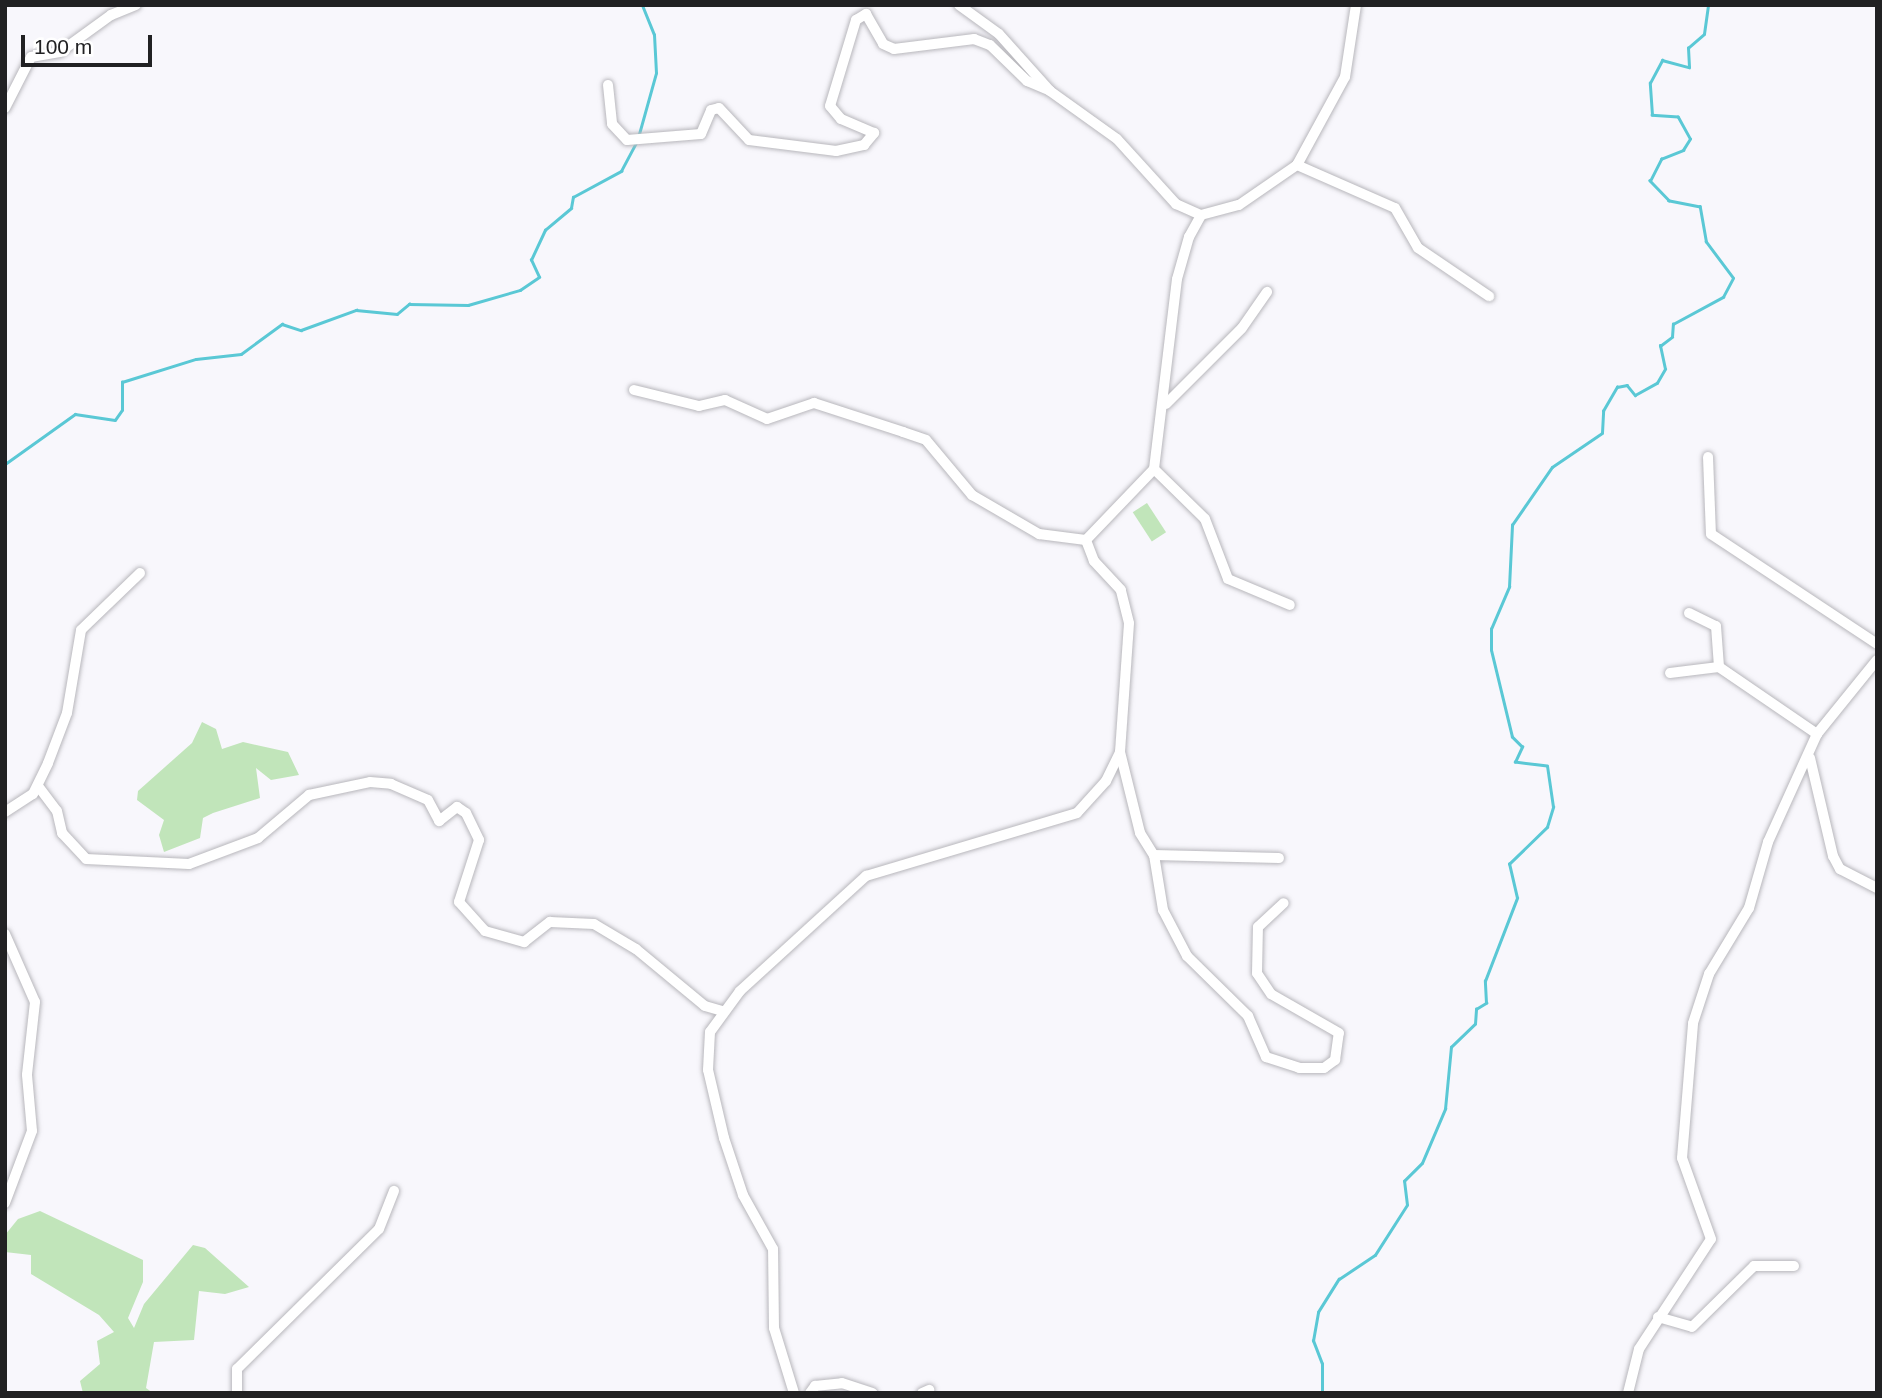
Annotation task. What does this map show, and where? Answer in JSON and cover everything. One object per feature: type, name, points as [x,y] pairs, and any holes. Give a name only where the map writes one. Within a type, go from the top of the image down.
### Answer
[{"type":"street","points":[[5,108],[31,57],[60,52],[111,15],[136,5]]},
{"type":"street","points":[[959,5],[999,34],[1051,91],[1117,139],[1177,204],[1201,215],[1239,205],[1297,165],[1345,77],[1356,5]]},
{"type":"street","points":[[608,85],[612,124],[627,140],[701,134],[712,110],[719,108],[749,139],[836,151],[864,145],[874,133],[841,119],[830,106],[862,14],[894,49],[974,39],[990,45],[1027,81],[1051,91]]},
{"type":"street","points":[[1297,165],[1395,208],[1418,248],[1489,296]]},
{"type":"street","points":[[1086,540],[1154,469],[1166,405],[1177,279],[1201,215]]},
{"type":"street","points":[[1166,405],[1242,328],[1267,292]]},
{"type":"street","points":[[634,390],[699,407],[725,400],[767,419],[814,403],[903,432],[926,440],[972,495],[1039,534],[1086,540]]},
{"type":"street","points":[[1708,457],[1711,534],[1877,644]]},
{"type":"street","points":[[1154,469],[1205,519],[1227,579],[1290,605]]},
{"type":"street","points":[[1086,540],[1094,561],[1121,590],[1129,623],[1119,752],[1140,833],[1154,855],[1163,910],[1187,956],[1248,1016],[1266,1057],[1298,1068],[1324,1068],[1335,1060],[1339,1033],[1271,994],[1257,973],[1258,927],[1284,903]]},
{"type":"street","points":[[5,812],[38,786],[67,713],[76,639],[140,573]]},
{"type":"street","points":[[1689,613],[1716,626],[1719,667]]},
{"type":"street","points":[[1628,1393],[1639,1349],[1712,1238],[1682,1158],[1693,1023],[1709,974],[1749,908],[1768,842],[1810,757],[1817,734],[1877,660]]},
{"type":"street","points":[[1670,673],[1719,667],[1817,734]]},
{"type":"street","points":[[794,1393],[774,1328],[773,1249],[743,1195],[708,1070],[710,1031],[722,1011],[866,876],[1077,813],[1100,791],[1119,752]]},
{"type":"street","points":[[1810,757],[1833,856],[1840,869],[1877,888]]},
{"type":"street","points":[[38,786],[57,811],[62,833],[86,859],[190,864],[258,838],[309,795],[370,782],[391,784],[428,800],[439,821],[457,807],[466,813],[479,840],[459,902],[485,931],[524,942],[550,922],[594,925],[636,949],[705,1006],[722,1011]]},
{"type":"street","points":[[1154,855],[1279,858]]},
{"type":"street","points":[[5,934],[35,1002],[27,1075],[32,1131],[5,1203]]},
{"type":"street","points":[[237,1393],[237,1369],[379,1229],[394,1191]]},
{"type":"street","points":[[1658,1317],[1692,1326],[1754,1266],[1794,1266]]},
{"type":"street","points":[[810,1393],[815,1386],[842,1383],[872,1393]]},
{"type":"green space","points":[[1147,503],[1166,532],[1152,542],[1133,512]]},
{"type":"green space","points":[[202,722],[216,729],[222,749],[243,742],[288,752],[299,775],[271,780],[256,768],[260,798],[203,818],[200,838],[164,852],[159,835],[164,820],[137,800],[138,791],[192,743]]},
{"type":"green space","points":[[40,1211],[143,1260],[143,1282],[128,1318],[134,1328],[144,1304],[193,1245],[205,1248],[249,1287],[225,1294],[199,1291],[194,1340],[154,1342],[146,1388],[153,1393],[83,1393],[80,1381],[100,1364],[97,1341],[114,1332],[99,1315],[31,1274],[31,1255],[5,1252],[5,1235],[18,1219]]},
{"type":"waterway","points":[[639,134],[656,73],[654,35],[642,5]]},
{"type":"waterway","points":[[1322,1393],[1322,1364],[1313,1341],[1318,1312],[1339,1279],[1375,1255],[1407,1205],[1404,1181],[1422,1163],[1445,1109],[1451,1047],[1475,1024],[1476,1009],[1486,1003],[1485,981],[1517,898],[1509,864],[1547,827],[1553,807],[1547,766],[1515,762],[1522,747],[1512,737],[1491,650],[1491,629],[1509,587],[1512,525],[1552,467],[1602,433],[1603,411],[1617,387],[1627,385],[1635,395],[1657,383],[1665,369],[1660,346],[1672,337],[1673,324],[1723,297],[1733,278],[1706,242],[1700,207],[1669,201],[1650,181],[1661,159],[1683,150],[1690,139],[1678,117],[1652,115],[1650,83],[1662,60],[1689,67],[1688,48],[1704,34],[1708,5]]},
{"type":"waterway","points":[[5,464],[75,414],[115,420],[122,410],[122,382],[196,359],[241,354],[282,324],[301,330],[356,310],[397,314],[409,304],[468,305],[520,290],[539,277],[531,260],[545,230],[571,208],[573,197],[621,171],[637,141]]}]
